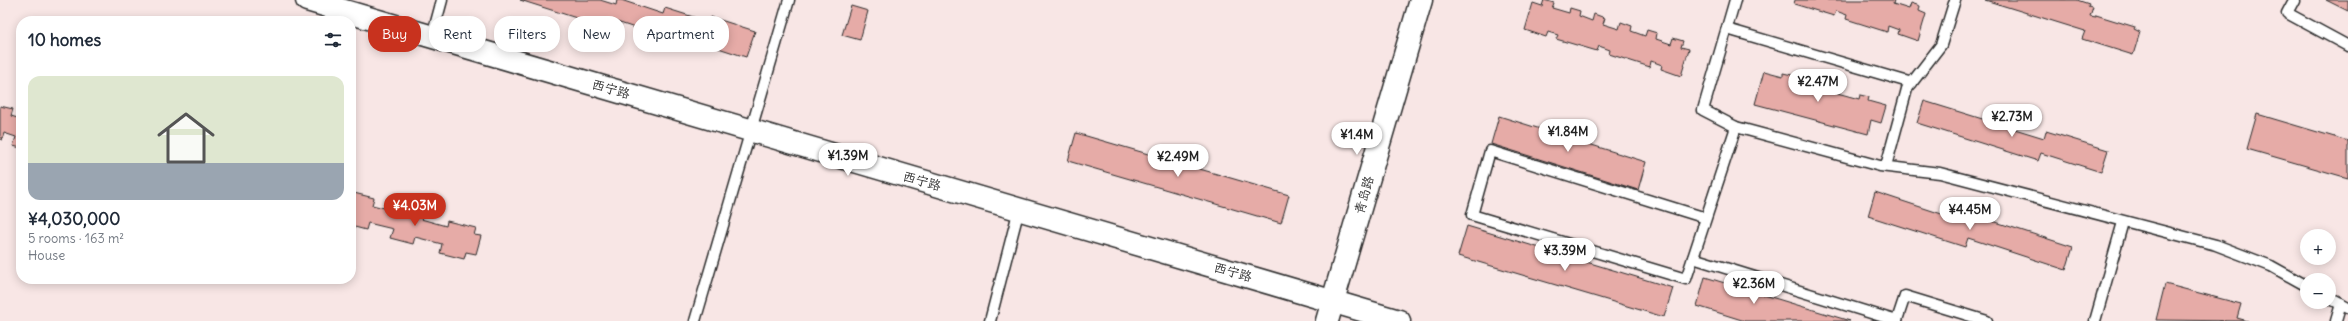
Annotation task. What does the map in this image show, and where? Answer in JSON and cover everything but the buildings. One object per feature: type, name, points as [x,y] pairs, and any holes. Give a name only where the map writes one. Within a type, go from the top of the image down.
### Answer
[{"type":"street","name":"西宁路","points":[[307,0],[429,36]]},
{"type":"street","name":"青岛路","points":[[1329,311],[1421,0]]},
{"type":"street","name":"西宁路","points":[[483,52],[1019,209],[1329,311],[1399,321]]},
{"type":"lane","points":[[438,16],[442,0]]},
{"type":"lane","points":[[694,321],[789,0]]},
{"type":"lane","points":[[1735,0],[1703,110],[1736,127],[1886,166],[1940,173],[2123,222],[2216,245],[2271,266],[2300,282]]},
{"type":"lane","points":[[1886,166],[1908,89],[1941,45],[1955,0]]},
{"type":"lane","points":[[2294,0],[2287,13],[2348,46]]},
{"type":"lane","points":[[1727,29],[1912,83]]},
{"type":"lane","points":[[1706,218],[1490,151],[1472,215],[1686,280],[1736,127]]},
{"type":"lane","points":[[990,321],[1019,209]]},
{"type":"lane","points":[[2095,321],[2123,222]]},
{"type":"lane","points":[[1693,258],[1897,320],[1905,296],[1987,321]]},
{"type":"lane","points":[[2336,321],[2344,306]]}]
